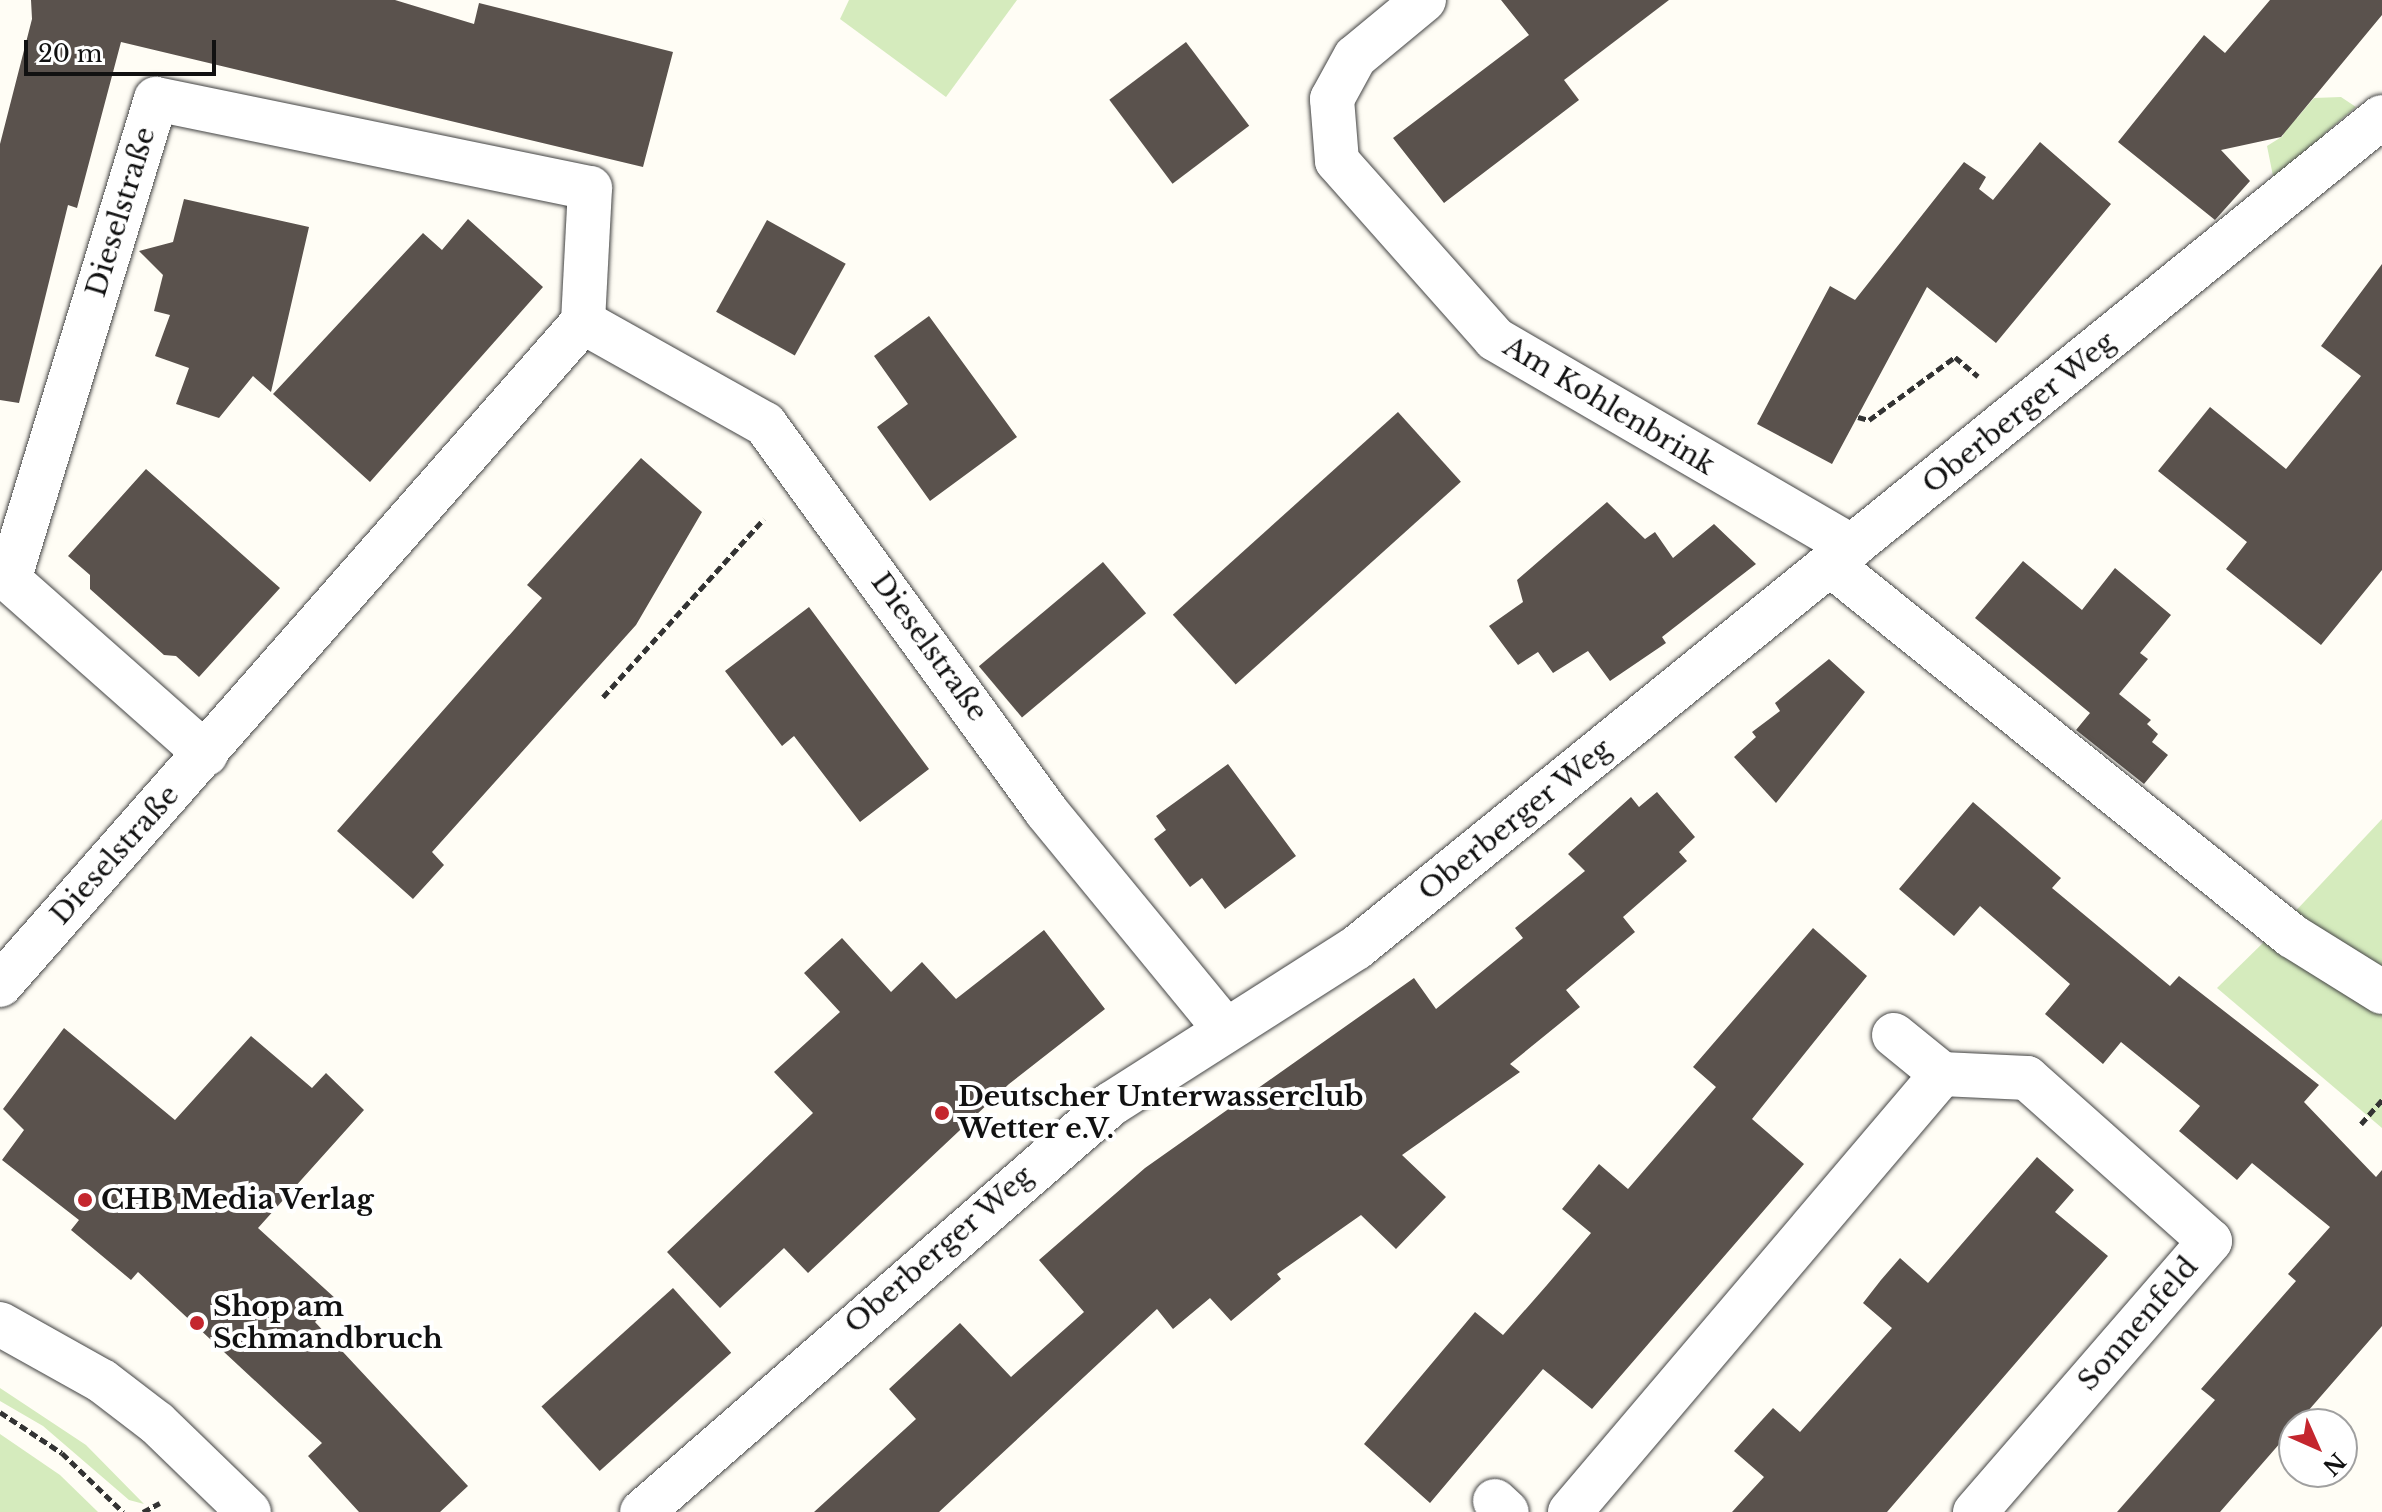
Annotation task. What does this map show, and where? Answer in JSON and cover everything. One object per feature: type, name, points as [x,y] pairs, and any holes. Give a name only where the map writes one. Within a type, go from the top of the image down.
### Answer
[{"type":"street","name":"Am Kohlenbrink","points":[[1424,0],[1349,67],[1332,99],[1337,161],[1495,339],[1842,556],[2292,936],[2382,992]]},
{"type":"street","name":"Dieselstraße","points":[[8,962],[206,754],[583,322],[590,188],[156,99],[9,580],[206,754]]},
{"type":"street","name":"Oberberger Weg","points":[[642,1512],[1099,1114],[1356,948],[2382,117]]},
{"type":"street","name":"Dieselstraße","points":[[583,322],[765,424],[805,473],[1046,811],[1226,1030]]},
{"type":"street","points":[[1570,1512],[1942,1074],[1894,1035]]},
{"type":"street","name":"Sonnenfeld","points":[[1942,1074],[2027,1078],[2210,1241],[1975,1512]]},
{"type":"street","points":[[0,1324],[102,1381],[157,1423],[249,1512]]},
{"type":"path","points":[[1858,417],[1869,420],[1955,357],[2021,411]]},
{"type":"path","points":[[603,697],[805,473]]},
{"type":"path","points":[[2361,1124],[2382,1100]]},
{"type":"path","points":[[0,1412],[62,1453],[123,1512]]},
{"type":"green space","points":[[849,0],[1017,0],[946,97],[840,19]]},
{"type":"green space","points":[[2341,97],[2356,107],[2324,134],[2328,140],[2274,181],[2267,146],[2283,136],[2287,107],[2297,118],[2314,98]]},
{"type":"green space","points":[[2382,819],[2382,973],[2290,917]]},
{"type":"green space","points":[[2268,938],[2382,1008],[2382,1128],[2217,988]]},
{"type":"green space","points":[[0,1388],[86,1445],[144,1504],[129,1500],[43,1426],[0,1401]]},
{"type":"green space","points":[[0,1434],[60,1475],[98,1512],[0,1512]]},
{"type":"building","points":[[31,0],[395,0],[474,24],[479,3],[673,52],[643,167],[121,42],[77,208],[68,205],[19,403],[0,400],[0,144],[32,19]]},
{"type":"building","points":[[1501,0],[1669,0],[1564,80],[1579,100],[1444,203],[1393,138],[1529,35]]},
{"type":"building","points":[[2270,0],[2382,0],[2382,15],[2281,137],[2221,150],[2250,181],[2215,220],[2118,142],[2204,35],[2225,53]]},
{"type":"building","points":[[1186,42],[1249,126],[1173,184],[1109,100]]},
{"type":"building","points":[[2040,142],[2111,204],[1996,343],[1927,287],[1832,464],[1757,424],[1830,286],[1855,300],[1964,162],[1986,177],[1979,189],[1993,200]]},
{"type":"building","points":[[184,199],[309,227],[271,392],[253,376],[219,418],[176,404],[189,368],[155,356],[170,315],[154,311],[163,275],[139,251],[173,242]]},
{"type":"building","points":[[468,219],[543,287],[370,482],[273,394],[423,233],[442,250]]},
{"type":"building","points":[[767,220],[846,264],[795,355],[716,312]]},
{"type":"building","points":[[2382,264],[2382,570],[2321,645],[2226,569],[2247,542],[2158,471],[2210,407],[2286,469],[2361,376],[2321,346]]},
{"type":"building","points":[[929,316],[1017,437],[930,501],[877,427],[908,404],[874,356]]},
{"type":"building","points":[[1398,412],[1461,482],[1236,685],[1173,615]]},
{"type":"building","points":[[641,458],[702,512],[636,625],[432,852],[444,865],[413,899],[337,831],[542,598],[527,585]]},
{"type":"building","points":[[146,469],[280,588],[199,677],[176,656],[164,655],[90,589],[90,575],[68,556]]},
{"type":"building","points":[[1607,502],[1645,539],[1655,532],[1673,558],[1714,524],[1756,564],[1662,637],[1666,643],[1610,681],[1588,651],[1553,673],[1538,652],[1518,665],[1489,626],[1523,602],[1517,580]]},
{"type":"building","points":[[2023,561],[2082,610],[2115,568],[2171,615],[2140,653],[2148,659],[2119,694],[2151,720],[2147,724],[2158,734],[2152,742],[2168,755],[2144,784],[2076,730],[2090,713],[1975,618]]},
{"type":"building","points":[[1103,562],[1146,613],[1022,717],[979,666]]},
{"type":"building","points":[[809,607],[929,769],[860,822],[794,736],[782,746],[725,671]]},
{"type":"building","points":[[1829,659],[1865,692],[1776,803],[1734,757],[1756,737],[1752,732],[1780,711],[1775,703]]},
{"type":"building","points":[[1228,764],[1296,856],[1225,909],[1202,878],[1190,887],[1154,839],[1166,830],[1156,816]]},
{"type":"building","points":[[1657,792],[1695,837],[1679,852],[1687,861],[1623,917],[1635,932],[1566,990],[1580,1007],[1510,1064],[1520,1072],[1402,1155],[1446,1197],[1396,1249],[1361,1215],[1277,1274],[1281,1279],[1231,1321],[1210,1298],[1173,1329],[1157,1309],[939,1512],[814,1512],[916,1419],[889,1389],[960,1323],[1011,1377],[1084,1312],[1039,1260],[1145,1168],[1414,978],[1436,1009],[1523,938],[1515,928],[1585,871],[1568,854],[1631,797],[1639,807]]},
{"type":"building","points":[[1973,802],[2061,878],[2052,888],[2170,986],[2179,976],[2319,1085],[2304,1102],[2376,1177],[2382,1170],[2382,1326],[2311,1408],[2278,1408],[2278,1445],[2220,1512],[2117,1512],[2215,1400],[2201,1389],[2296,1281],[2288,1274],[2330,1227],[2252,1163],[2237,1180],[2179,1131],[2200,1106],[2121,1042],[2103,1064],[2045,1014],[2070,984],[1980,906],[1954,936],[1899,889]]},
{"type":"building","points":[[1813,928],[1867,976],[1752,1119],[1804,1164],[1592,1409],[1543,1369],[1430,1503],[1364,1444],[1475,1312],[1503,1335],[1547,1285],[1591,1233],[1562,1209],[1599,1164],[1628,1189],[1716,1087],[1693,1067]]},
{"type":"building","points":[[1044,930],[1105,1009],[1009,1084],[808,1273],[784,1248],[720,1308],[667,1252],[813,1113],[774,1072],[840,1012],[804,973],[842,938],[891,992],[922,962],[956,999]]},
{"type":"building","points":[[64,1028],[175,1120],[251,1036],[312,1088],[326,1073],[364,1110],[258,1228],[336,1299],[315,1322],[468,1486],[440,1512],[359,1512],[308,1456],[322,1443],[138,1272],[131,1280],[71,1230],[79,1220],[2,1160],[24,1130],[3,1109]]},
{"type":"building","points":[[2037,1157],[2074,1190],[2055,1212],[2108,1256],[1887,1512],[1732,1512],[1764,1477],[1734,1451],[1773,1408],[1800,1432],[1892,1328],[1863,1303],[1881,1280],[1900,1258],[1928,1283]]},
{"type":"building","points":[[673,1288],[731,1353],[600,1471],[541,1406]]},
{"type":"place","name":"Deutscher Unterwasserclub Wetter e.V.","points":[[942,1113]]},
{"type":"place","name":"CHB Media Verlag","points":[[85,1200]]},
{"type":"place","name":"Shop am Schmandbruch","points":[[197,1323]]}]
